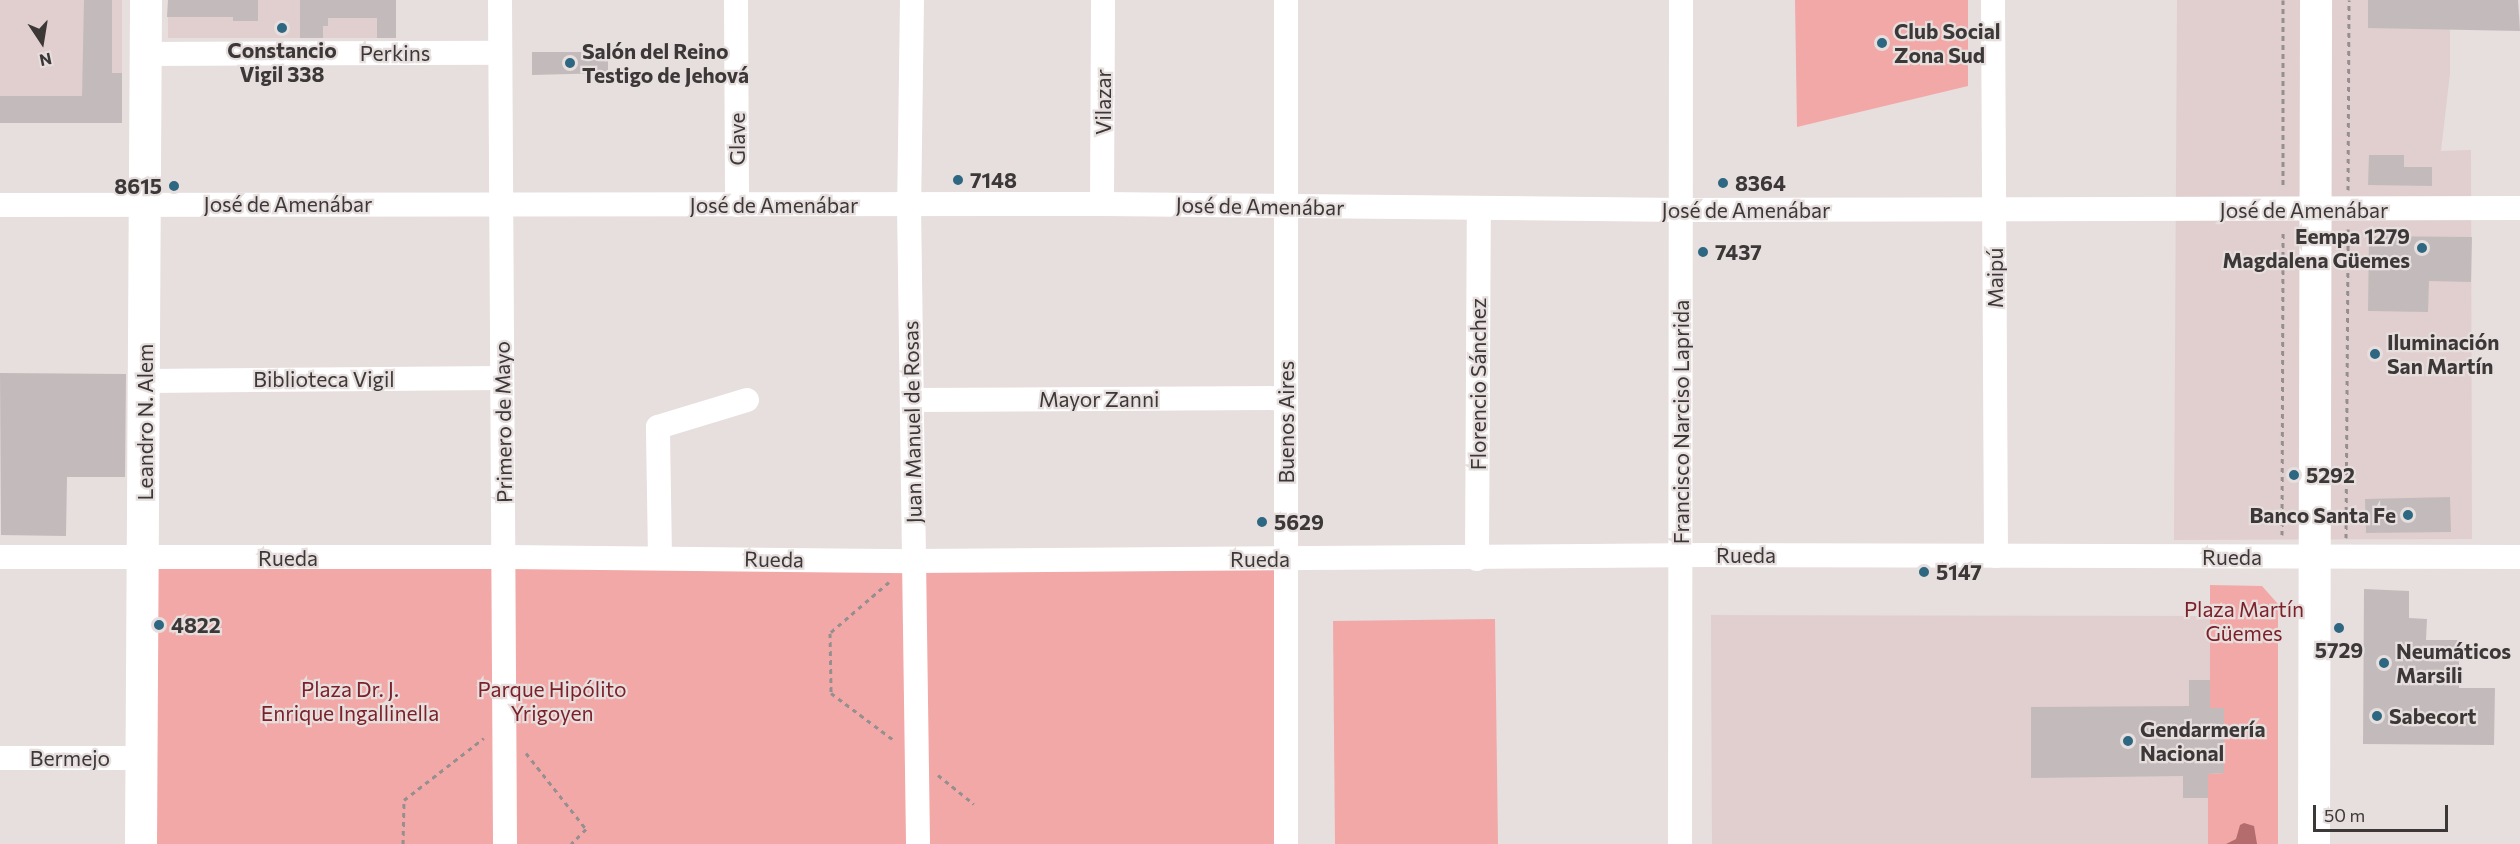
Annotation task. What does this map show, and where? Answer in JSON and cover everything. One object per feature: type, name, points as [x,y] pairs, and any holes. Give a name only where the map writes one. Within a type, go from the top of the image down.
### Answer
[{"type":"main road","name":"Leandro N. Alem","points":[[141,844],[146,0]]},
{"type":"main road","points":[[2314,844],[2316,0]]},
{"type":"street","name":"Primero de Mayo","points":[[500,0],[505,844]]},
{"type":"street","name":"Glave","points":[[736,0],[737,205]]},
{"type":"street","name":"Juan Manuel de Rosas","points":[[912,0],[909,205],[918,844]]},
{"type":"street","name":"Vilazar","points":[[1102,204],[1103,0]]},
{"type":"street","name":"Buenos Aires","points":[[1286,0],[1286,844]]},
{"type":"street","name":"Francisco Narciso Laprida","points":[[1680,844],[1681,0]]},
{"type":"street","name":"Maipú","points":[[1993,0],[1996,556]]},
{"type":"street","name":"Perkins","points":[[146,54],[500,53]]},
{"type":"street","name":"José de Amenábar","points":[[0,206],[1102,204],[1682,210],[2520,208]]},
{"type":"street","name":"Florencio Sánchez","points":[[1478,559],[1479,208]]},
{"type":"street","name":"Biblioteca Vigil","points":[[145,381],[502,378]]},
{"type":"street","name":"Mayor Zanni","points":[[912,399],[1286,398]]},
{"type":"street","points":[[660,558],[658,427],[747,400]]},
{"type":"street","name":"Rueda","points":[[0,557],[144,559],[504,557],[914,561],[1478,559],[1680,555],[2520,557]]},
{"type":"street","name":"Bermejo","points":[[0,758],[140,758]]},
{"type":"path","points":[[2282,558],[2283,0]]},
{"type":"path","points":[[2346,557],[2349,0]]},
{"type":"path","points":[[914,561],[830,633],[831,693],[917,757],[974,804]]},
{"type":"shaded area","points":[[0,0],[122,0],[122,123],[0,123]]},
{"type":"shaded area","name":"Constancio Vigil 338","points":[[168,0],[396,0],[396,38],[168,38]]},
{"type":"shaded area","points":[[2177,0],[2450,0],[2450,73],[2441,151],[2471,150],[2472,539],[2174,540]]},
{"type":"shaded area","points":[[1711,615],[2210,616],[2210,708],[2224,708],[2224,773],[2208,774],[2208,844],[1712,844]]},
{"type":"shaded area","points":[[2244,823],[2254,826],[2257,844],[2226,844],[2236,839],[2240,825]]},
{"type":"green space","name":"Club Social Zona Sud","points":[[1795,0],[1968,0],[1968,86],[1797,127]]},
{"type":"green space","name":"Parque Hipólito Yrigoyen","points":[[1285,558],[1286,844],[141,844],[144,559]]},
{"type":"green space","name":"Plaza Martín Güemes","points":[[2210,585],[2262,586],[2278,604],[2278,844],[2208,844],[2208,774],[2224,773],[2224,708],[2210,708]]},
{"type":"green space","points":[[1495,619],[1498,844],[1335,844],[1333,621]]},
{"type":"building","points":[[84,0],[112,0],[112,73],[122,73],[122,123],[0,123],[0,96],[82,96]]},
{"type":"building","points":[[168,0],[258,0],[258,21],[233,21],[233,17],[167,17]]},
{"type":"building","points":[[300,0],[396,0],[396,38],[377,38],[377,18],[328,18],[328,26],[323,26],[323,38],[300,38]]},
{"type":"building","points":[[2368,0],[2518,0],[2520,31],[2368,28]]},
{"type":"building","name":"Salón del Reino Testigo de Jehová","points":[[532,52],[608,52],[608,73],[532,75]]},
{"type":"building","points":[[2369,155],[2404,155],[2404,167],[2432,167],[2432,186],[2368,185]]},
{"type":"building","points":[[2369,236],[2472,237],[2471,282],[2429,281],[2428,312],[2368,311]]},
{"type":"building","points":[[0,373],[126,374],[125,477],[67,477],[66,536],[1,535]]},
{"type":"building","name":"Banco Santa Fe","points":[[2450,497],[2451,532],[2366,533],[2365,499]]},
{"type":"building","points":[[2364,589],[2409,591],[2409,618],[2427,619],[2426,640],[2459,640],[2459,688],[2495,688],[2494,745],[2363,744]]},
{"type":"building","name":"Gendarmería Nacional","points":[[2189,680],[2210,680],[2210,708],[2224,708],[2224,773],[2208,774],[2208,798],[2183,798],[2183,776],[2031,778],[2031,707],[2189,706]]},
{"type":"place","name":"Constancio Vigil 338","points":[[282,28]]},
{"type":"place","name":"Club Social Zona Sud","points":[[1882,43]]},
{"type":"place","name":"Salón del Reino Testigo de Jehová","points":[[570,63]]},
{"type":"place","name":"7148","points":[[958,180]]},
{"type":"place","name":"8364","points":[[1723,183]]},
{"type":"place","name":"8615","points":[[174,186]]},
{"type":"place","name":"Eempa 1279 Magdalena Güemes","points":[[2422,248]]},
{"type":"place","name":"7437","points":[[1703,252]]},
{"type":"place","name":"Iluminación San Martín","points":[[2375,354]]},
{"type":"place","name":"5292","points":[[2294,475]]},
{"type":"place","name":"Banco Santa Fe","points":[[2408,515]]},
{"type":"place","name":"5629","points":[[1262,522]]},
{"type":"place","name":"5147","points":[[1924,572]]},
{"type":"place","name":"4822","points":[[159,625]]},
{"type":"place","name":"5729","points":[[2339,628]]},
{"type":"place","name":"Neumáticos Marsili","points":[[2384,663]]},
{"type":"place","name":"Sabecort","points":[[2377,716]]},
{"type":"place","name":"Gendarmería Nacional","points":[[2128,741]]},
{"type":"park label","name":"Plaza Dr. J. Enrique Ingallinella","points":[[350,701]]}]
